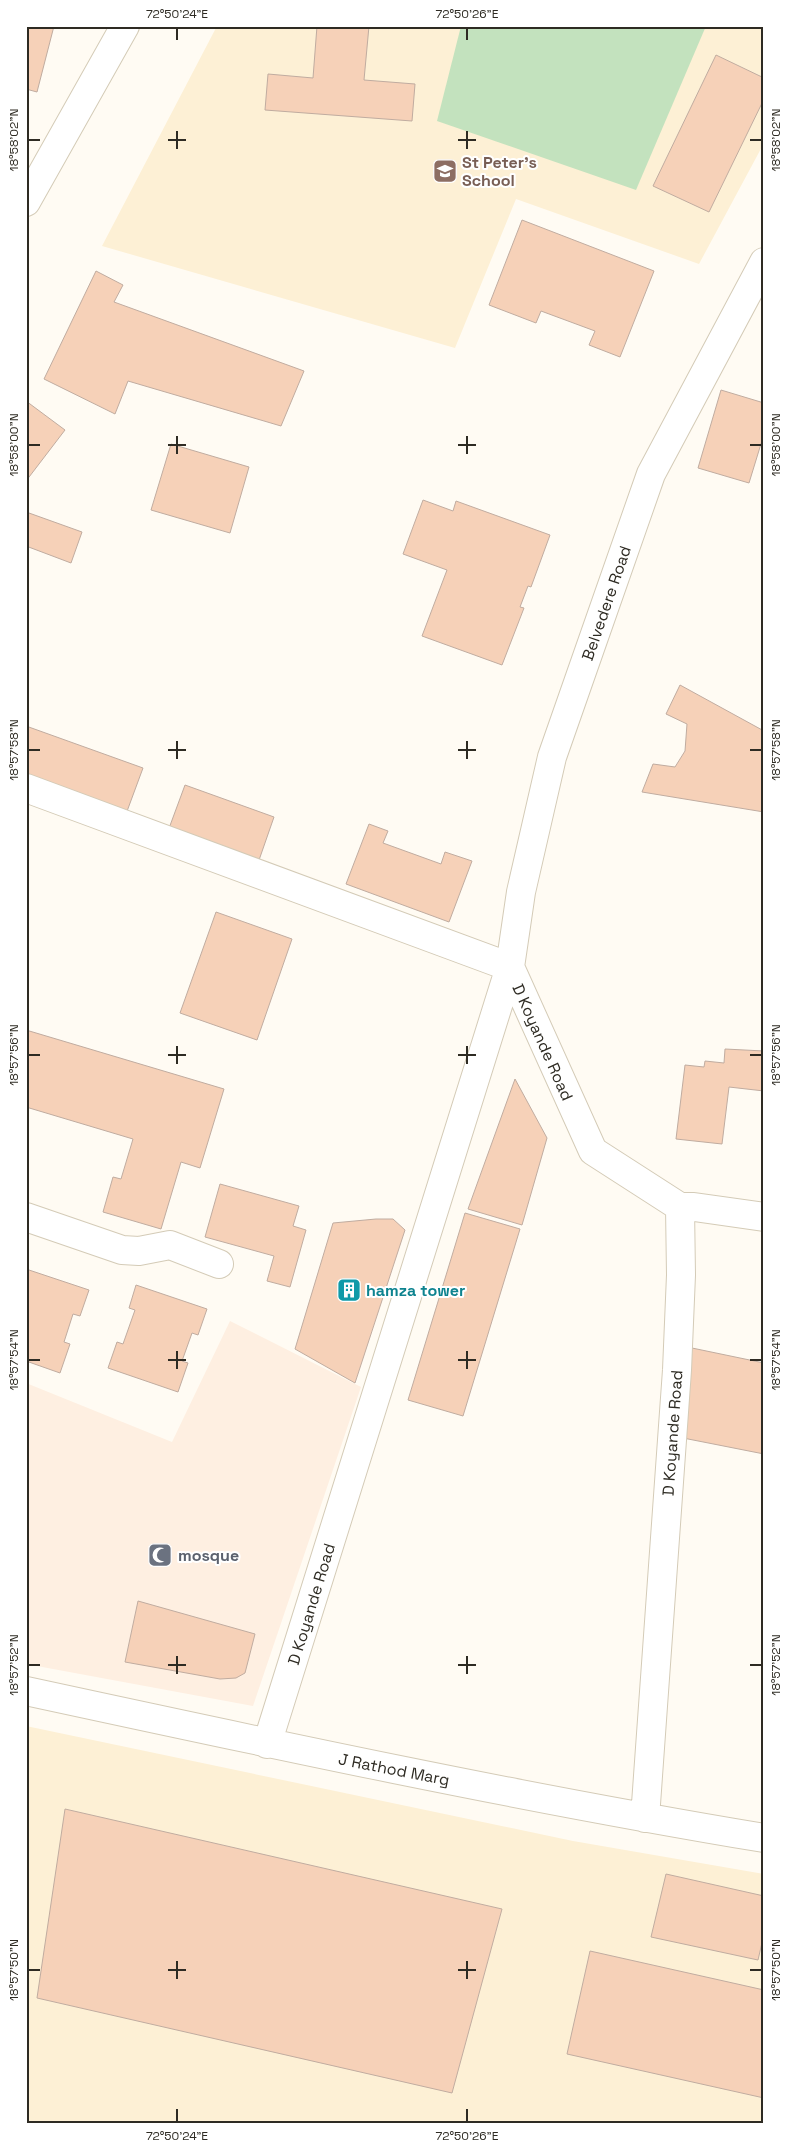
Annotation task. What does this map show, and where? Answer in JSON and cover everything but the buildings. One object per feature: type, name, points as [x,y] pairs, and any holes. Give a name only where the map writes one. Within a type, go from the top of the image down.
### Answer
[{"type":"street","points":[[26,202],[124,26]]},
{"type":"street","name":"Belvedere Road","points":[[510,967],[521,892],[552,757],[651,474],[764,262]]},
{"type":"street","points":[[26,788],[510,967]]},
{"type":"street","name":"D Koyande Road","points":[[510,967],[593,1151],[680,1207],[681,1275],[677,1370],[646,1818]]},
{"type":"street","name":"D Koyande Road","points":[[267,1744],[510,967]]},
{"type":"street","points":[[680,1207],[694,1207],[764,1217]]},
{"type":"street","points":[[26,1217],[122,1250],[139,1251],[170,1245],[219,1264]]},
{"type":"street","name":"J Rathod Marg","points":[[26,1691],[267,1744],[646,1818],[764,1838]]},
{"type":"shaded area","name":"St Peter's School","points":[[217,26],[764,26],[764,143],[699,264],[516,199],[455,348],[102,246]]},
{"type":"shaded area","points":[[230,1321],[361,1387],[253,1706],[26,1664],[26,1383],[172,1442]]},
{"type":"shaded area","points":[[26,1726],[573,1841],[764,1874],[764,2123],[26,2123]]},
{"type":"green space","points":[[461,26],[706,26],[636,190],[437,121]]},
{"type":"place","name":"St Peter's School","points":[[445,171]]},
{"type":"place","name":"hamza tower","points":[[349,1290]]},
{"type":"place","name":"mosque","points":[[160,1555]]}]
